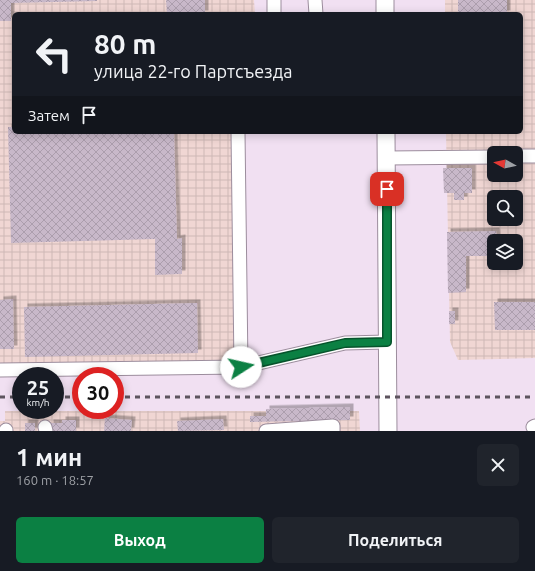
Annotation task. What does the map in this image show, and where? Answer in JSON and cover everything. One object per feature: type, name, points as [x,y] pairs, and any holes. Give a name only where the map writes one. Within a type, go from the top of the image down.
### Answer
[{"type":"main road","points":[[385,0],[385,12]]},
{"type":"main road","points":[[386,134],[388,431]]},
{"type":"street","points":[[274,0],[274,12]]},
{"type":"street","points":[[315,0],[316,12]]},
{"type":"street","points":[[238,134],[241,367]]},
{"type":"street","points":[[523,156],[535,156]]},
{"type":"street","points":[[387,158],[487,157]]},
{"type":"street","points":[[0,370],[241,367],[345,343],[387,342]]},
{"type":"street","points":[[266,431],[333,426],[333,431]]},
{"type":"shaded area","points":[[0,0],[254,0],[255,12],[12,12],[12,134],[238,134],[241,367],[72,367],[72,368],[64,368],[64,367],[12,367],[12,369],[0,369]]},
{"type":"shaded area","points":[[445,0],[535,0],[535,358],[458,360],[450,342],[446,134],[523,134],[523,12],[445,12]]},
{"type":"shaded area","points":[[5,411],[12,411],[12,419],[64,419],[64,411],[72,411],[72,419],[124,419],[124,411],[359,411],[360,431],[0,431],[0,421],[5,421]]},
{"type":"building","points":[[0,0],[97,1],[11,3],[11,21],[0,21]]},
{"type":"building","points":[[166,0],[205,0],[205,12],[167,12]]},
{"type":"building","points":[[458,0],[507,0],[507,12],[458,12]]},
{"type":"building","points":[[8,127],[12,127],[12,134],[174,134],[177,239],[182,238],[182,274],[155,275],[155,239],[11,243]]},
{"type":"building","points":[[443,168],[472,168],[472,193],[464,193],[464,200],[454,200],[454,193],[444,193]]},
{"type":"building","points":[[496,231],[496,234],[487,234],[487,256],[466,256],[466,292],[448,293],[447,232]]},
{"type":"building","points":[[13,299],[14,349],[0,349],[0,300]]},
{"type":"building","points":[[494,302],[535,302],[535,330],[495,330]]},
{"type":"building","points":[[197,303],[198,353],[25,357],[24,307]]},
{"type":"building","points":[[449,311],[455,311],[455,324],[449,324]]},
{"type":"building","points":[[350,407],[350,420],[250,422],[250,416],[266,416],[266,409]]},
{"type":"building","points":[[105,419],[132,420],[131,431],[104,431]]},
{"type":"building","points":[[223,419],[224,430],[178,431],[177,421]]},
{"type":"building","points":[[62,420],[76,420],[76,431],[50,431],[50,423],[62,423]]},
{"type":"building","points":[[25,423],[35,423],[35,431],[25,431]]},
{"type":"railway","points":[[0,397],[12,397]]},
{"type":"railway","points":[[64,397],[72,397]]},
{"type":"railway","points":[[124,397],[535,397]]},
{"type":"route","points":[[241,367],[345,343],[387,342],[387,189]]}]
